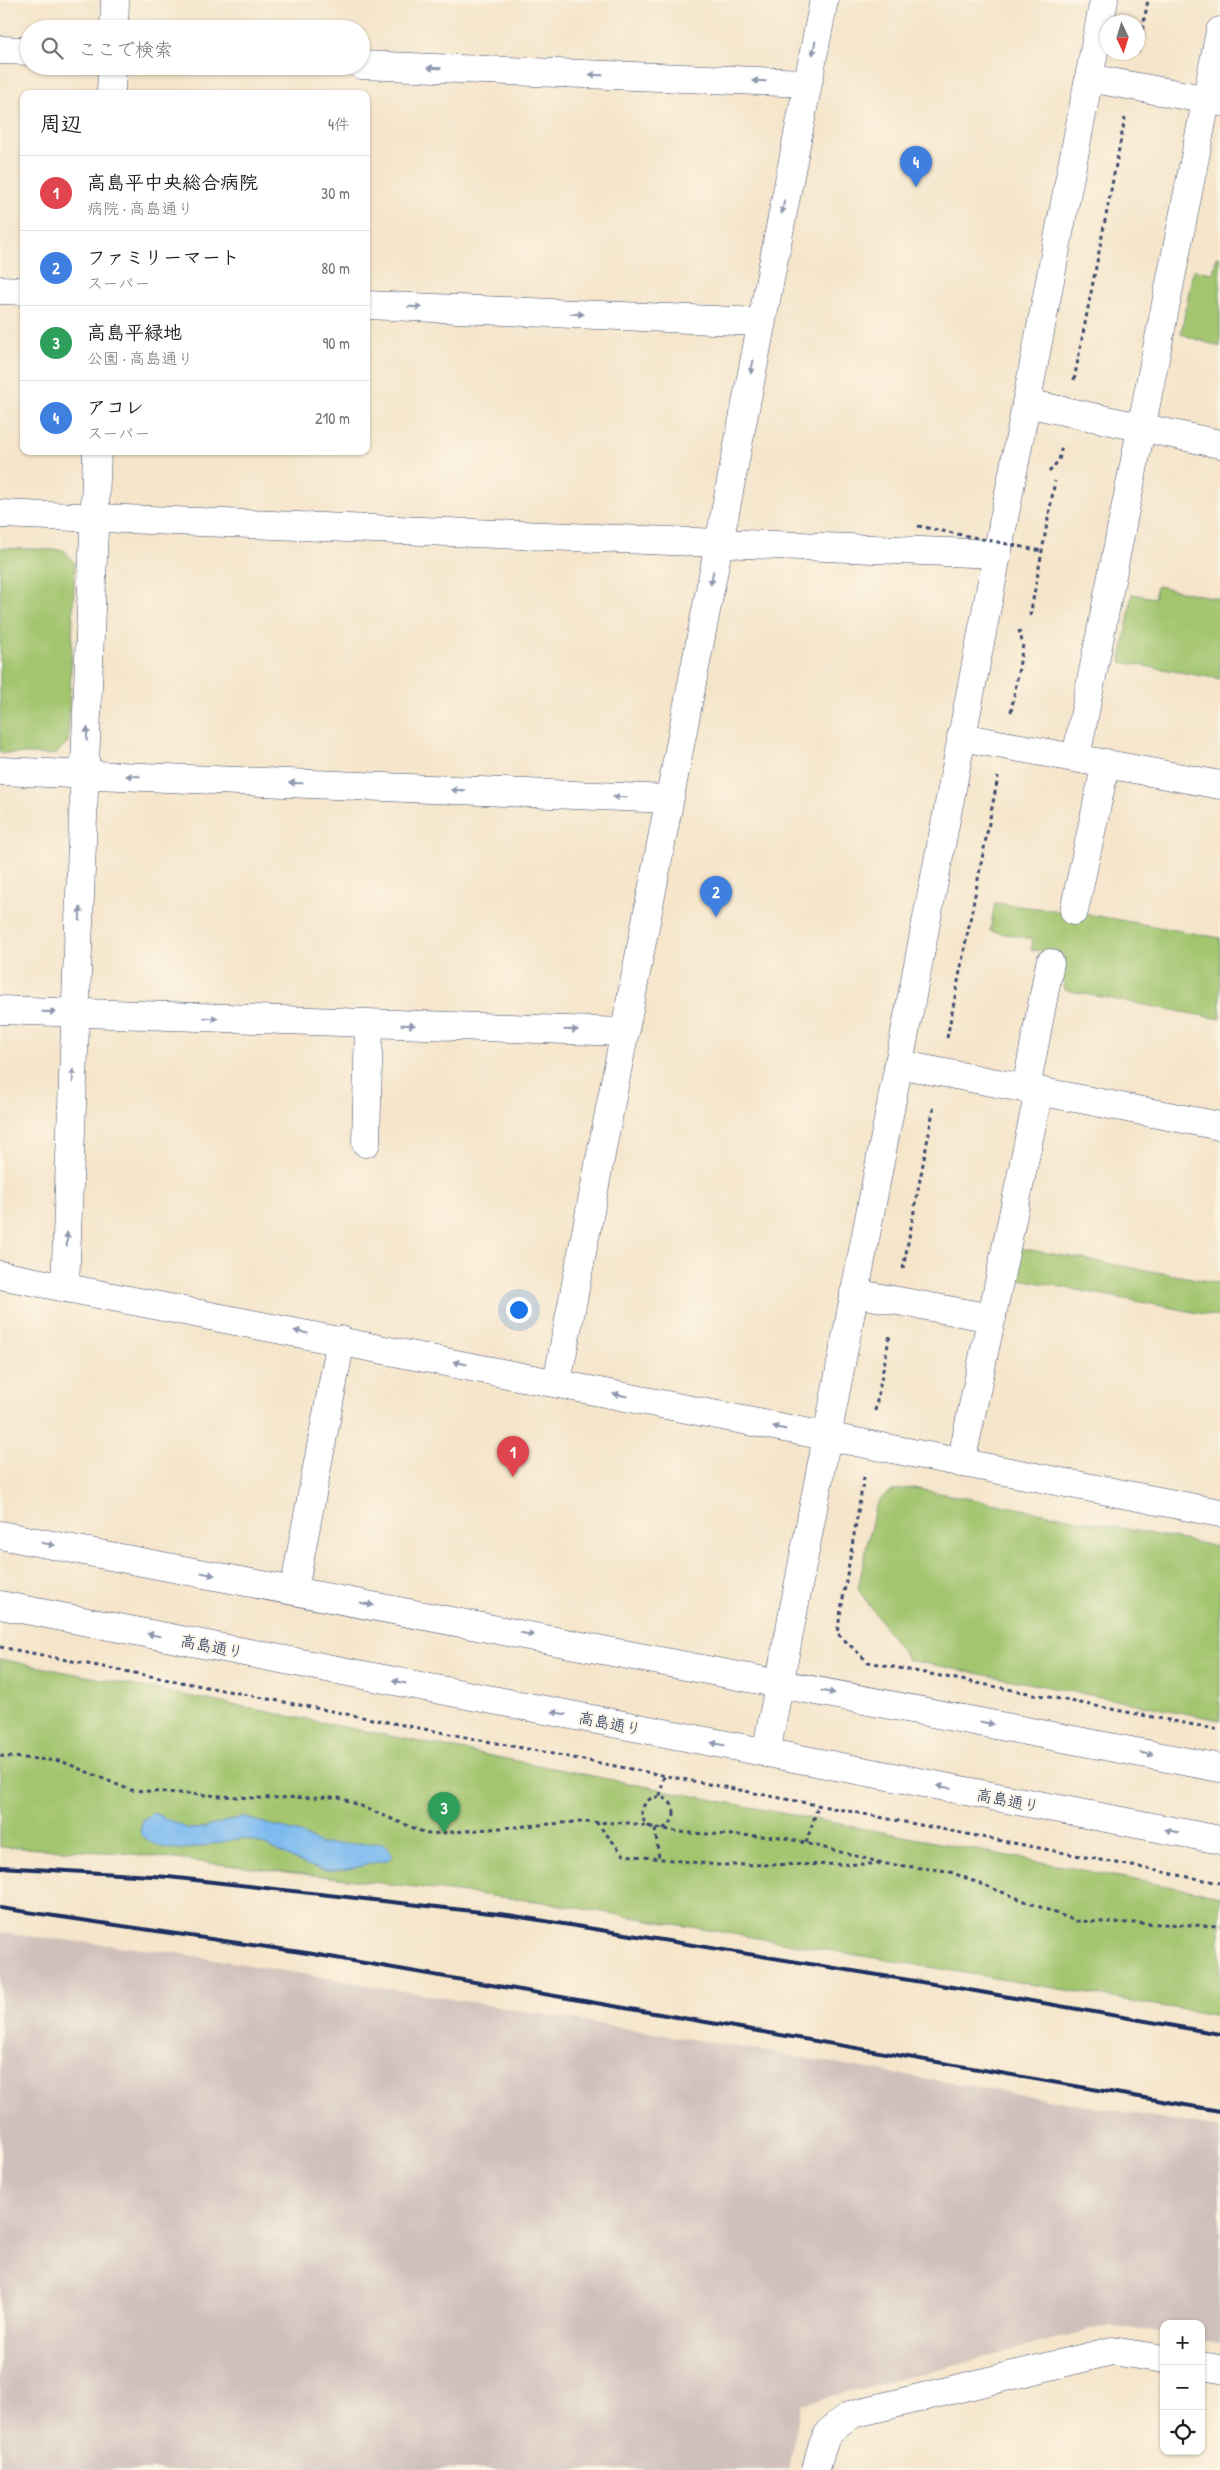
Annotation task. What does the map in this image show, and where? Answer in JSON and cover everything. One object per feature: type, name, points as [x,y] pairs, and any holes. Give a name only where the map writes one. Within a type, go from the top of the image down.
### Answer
[{"type":"street","points":[[114,20],[115,0]]},
{"type":"street","points":[[557,1382],[760,322],[824,0]]},
{"type":"street","points":[[766,1753],[1104,0]]},
{"type":"street","points":[[1076,757],[1141,427],[1213,101],[1220,31]]},
{"type":"street","points":[[0,50],[20,51]]},
{"type":"street","points":[[370,65],[808,83]]},
{"type":"street","points":[[111,90],[112,75]]},
{"type":"street","points":[[1089,78],[1213,101]]},
{"type":"street","points":[[0,290],[20,291]]},
{"type":"street","points":[[370,305],[760,322]]},
{"type":"street","points":[[1026,403],[1220,444]]},
{"type":"street","points":[[65,1288],[97,455]]},
{"type":"street","points":[[0,514],[996,554]]},
{"type":"street","points":[[961,737],[1220,785]]},
{"type":"street","points":[[1074,911],[1106,764]]},
{"type":"street","points":[[0,771],[669,799]]},
{"type":"street","points":[[962,1463],[992,1318],[1033,1090],[1050,963]]},
{"type":"street","points":[[0,1010],[625,1032]]},
{"type":"street","points":[[366,1143],[369,1024]]},
{"type":"street","points":[[898,1064],[1220,1126]]},
{"type":"street","points":[[0,1275],[557,1382],[826,1438],[1220,1513]]},
{"type":"street","points":[[854,1293],[992,1318]]},
{"type":"street","points":[[294,1590],[341,1340]]},
{"type":"street","points":[[0,1535],[780,1682],[1220,1768]]},
{"type":"street","name":"高島通り","points":[[0,1605],[1220,1840]]},
{"type":"street","points":[[816,2470],[823,2441],[830,2430],[840,2421],[853,2414],[1112,2351],[1160,2358]]},
{"type":"street","points":[[1205,2367],[1220,2369]]},
{"type":"path","points":[[1059,460],[1148,0]]},
{"type":"path","points":[[1030,616],[1055,481]]},
{"type":"path","points":[[918,526],[1042,551]]},
{"type":"path","points":[[875,1413],[1023,645]]},
{"type":"path","points":[[865,1469],[837,1633],[868,1662],[1220,1730]]},
{"type":"path","points":[[0,1647],[1220,1883]]},
{"type":"path","points":[[0,1756],[62,1761],[130,1790],[252,1798],[339,1797],[428,1834],[575,1822],[629,1823],[654,1829],[687,1833],[782,1837],[888,1864]]},
{"type":"path","points":[[660,1796],[664,1776]]},
{"type":"path","points":[[660,1796],[673,1805],[675,1816],[670,1825],[654,1829],[645,1824],[643,1808],[649,1799],[660,1796]]},
{"type":"path","points":[[806,1843],[818,1806]]},
{"type":"path","points":[[596,1822],[624,1855],[719,1865],[888,1864],[948,1871],[1076,1921],[1220,1926]]},
{"type":"path","points":[[654,1829],[659,1858]]},
{"type":"shaded area","points":[[0,1933],[171,1952],[1220,2128],[1220,2343],[1205,2341],[1205,2320],[1160,2320],[1160,2333],[1110,2325],[801,2404],[788,2470],[0,2470]]},
{"type":"green space","points":[[1217,256],[1220,257],[1220,347],[1181,334],[1193,270],[1213,273]]},
{"type":"green space","points":[[0,548],[64,550],[75,564],[68,742],[55,755],[0,753]]},
{"type":"green space","points":[[1157,586],[1220,599],[1220,679],[1121,662],[1132,594],[1154,598]]},
{"type":"green space","points":[[995,903],[1092,915],[1220,938],[1220,1019],[1064,990],[1060,952],[1031,950],[1033,939],[990,931]]},
{"type":"green space","points":[[1019,1248],[1220,1283],[1220,1317],[1014,1278]]},
{"type":"green space","points":[[913,1488],[1220,1547],[1220,1720],[908,1660],[858,1589],[875,1507],[886,1494],[901,1489]]},
{"type":"green space","points":[[0,1659],[750,1807],[1220,1896],[1220,2016],[543,1902],[124,1853],[0,1847]]},
{"type":"water","points":[[154,1813],[189,1829],[202,1828],[242,1817],[300,1833],[322,1844],[382,1843],[388,1847],[392,1856],[388,1860],[350,1869],[327,1870],[306,1865],[266,1846],[245,1839],[235,1839],[192,1848],[170,1849],[149,1841],[140,1833],[143,1819]]},
{"type":"railway","points":[[0,1867],[168,1877],[508,1915],[952,1987],[1220,2034]]},
{"type":"railway","points":[[0,1908],[307,1953],[1220,2111]]},
{"type":"place","name":"アコレ","points":[[916,187]]},
{"type":"place","name":"ファミリーマート","points":[[716,917]]},
{"type":"place","name":"高島平中央総合病院","points":[[513,1477]]},
{"type":"place","name":"高島平緑地","points":[[444,1833]]}]
